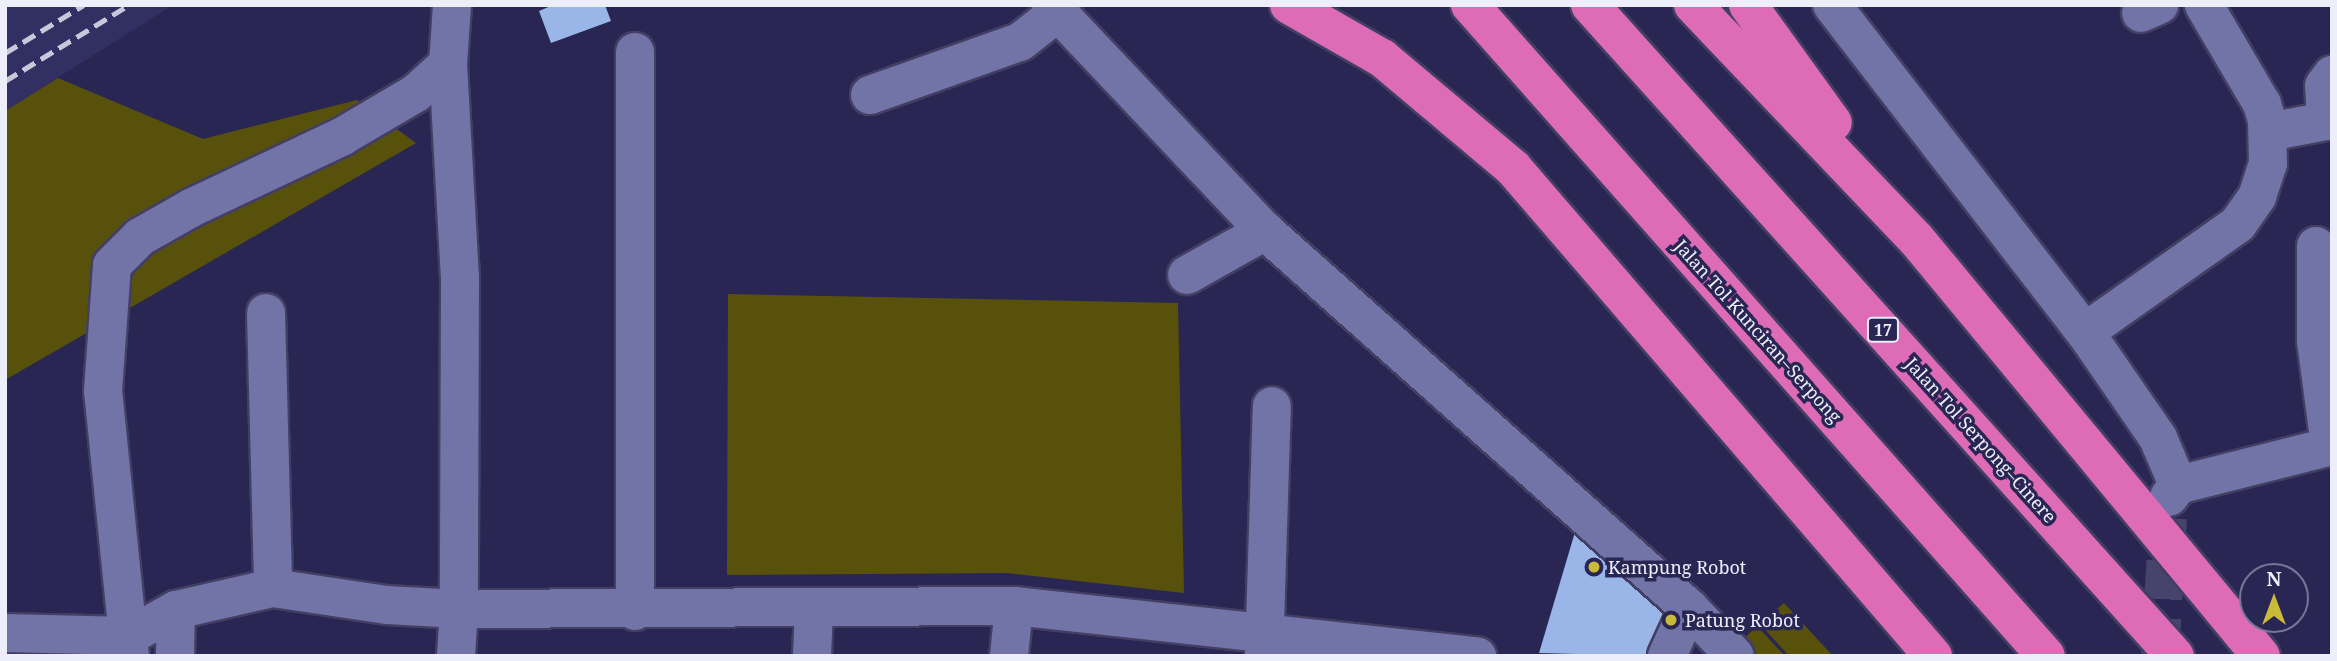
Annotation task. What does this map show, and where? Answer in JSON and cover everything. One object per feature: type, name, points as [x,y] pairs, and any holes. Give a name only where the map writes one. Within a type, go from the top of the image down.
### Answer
[{"type":"highway","points":[[1289,5],[1382,58],[1513,168],[1933,656]]},
{"type":"highway","name":"Jalan Tol Kunciran–Serpong","points":[[1470,5],[2046,656]]},
{"type":"highway","name":"Jalan Tol Serpong–Cinere","points":[[1590,5],[2175,656]]},
{"type":"highway","points":[[1693,5],[1916,239]]},
{"type":"highway","points":[[1748,5],[1916,239],[2261,656]]},
{"type":"street","points":[[452,5],[448,64],[460,277],[459,609],[456,656]]},
{"type":"street","points":[[1832,5],[2085,332],[2158,438],[2173,491],[2331,446],[2316,341],[2316,246]]},
{"type":"street","points":[[2085,332],[2238,225],[2261,186],[2268,164],[2268,132],[2262,104],[2204,5]]},
{"type":"street","points":[[870,95],[1020,42],[1054,9],[1265,231],[1689,608],[1735,656]]},
{"type":"street","points":[[635,52],[635,611]]},
{"type":"street","points":[[129,646],[103,391],[112,265],[140,237],[343,136],[416,93],[448,64]]},
{"type":"street","points":[[2268,132],[2326,121],[2324,86],[2332,75]]},
{"type":"street","points":[[1187,275],[1265,231]]},
{"type":"street","points":[[266,313],[273,588]]},
{"type":"street","points":[[1265,645],[1272,406]]},
{"type":"street","points":[[5,633],[129,646],[176,610],[273,588],[387,605],[459,609],[635,611],[1014,606],[1265,645],[1477,656]]},
{"type":"street","points":[[1009,656],[1014,606]]},
{"type":"street","points":[[1667,656],[1689,608]]},
{"type":"street","points":[[812,656],[814,609]]},
{"type":"street","points":[[175,656],[176,610]]},
{"type":"shaded area","points":[[5,5],[173,5],[5,111]]},
{"type":"shaded area","points":[[58,78],[203,139],[357,100],[416,143],[5,380],[5,111]]},
{"type":"shaded area","points":[[728,294],[1178,303],[1184,593],[1007,573],[727,575]]},
{"type":"shaded area","points":[[1784,603],[1832,655],[1789,656],[1760,624]]},
{"type":"shaded area","points":[[1757,626],[1785,656],[1742,656],[1734,648]]},
{"type":"building","points":[[553,5],[605,5],[611,21],[551,43],[539,11]]},
{"type":"building","name":"Kampung Robot","points":[[1578,522],[1669,612],[1651,656],[1539,653]]},
{"type":"tunnel","points":[[2160,656],[2168,518]]},
{"type":"railway","points":[[5,53],[84,5]]},
{"type":"railway","points":[[5,81],[129,5]]},
{"type":"place","name":"Kampung Robot","points":[[1594,567]]},
{"type":"place","name":"Patung Robot","points":[[1671,620]]}]
